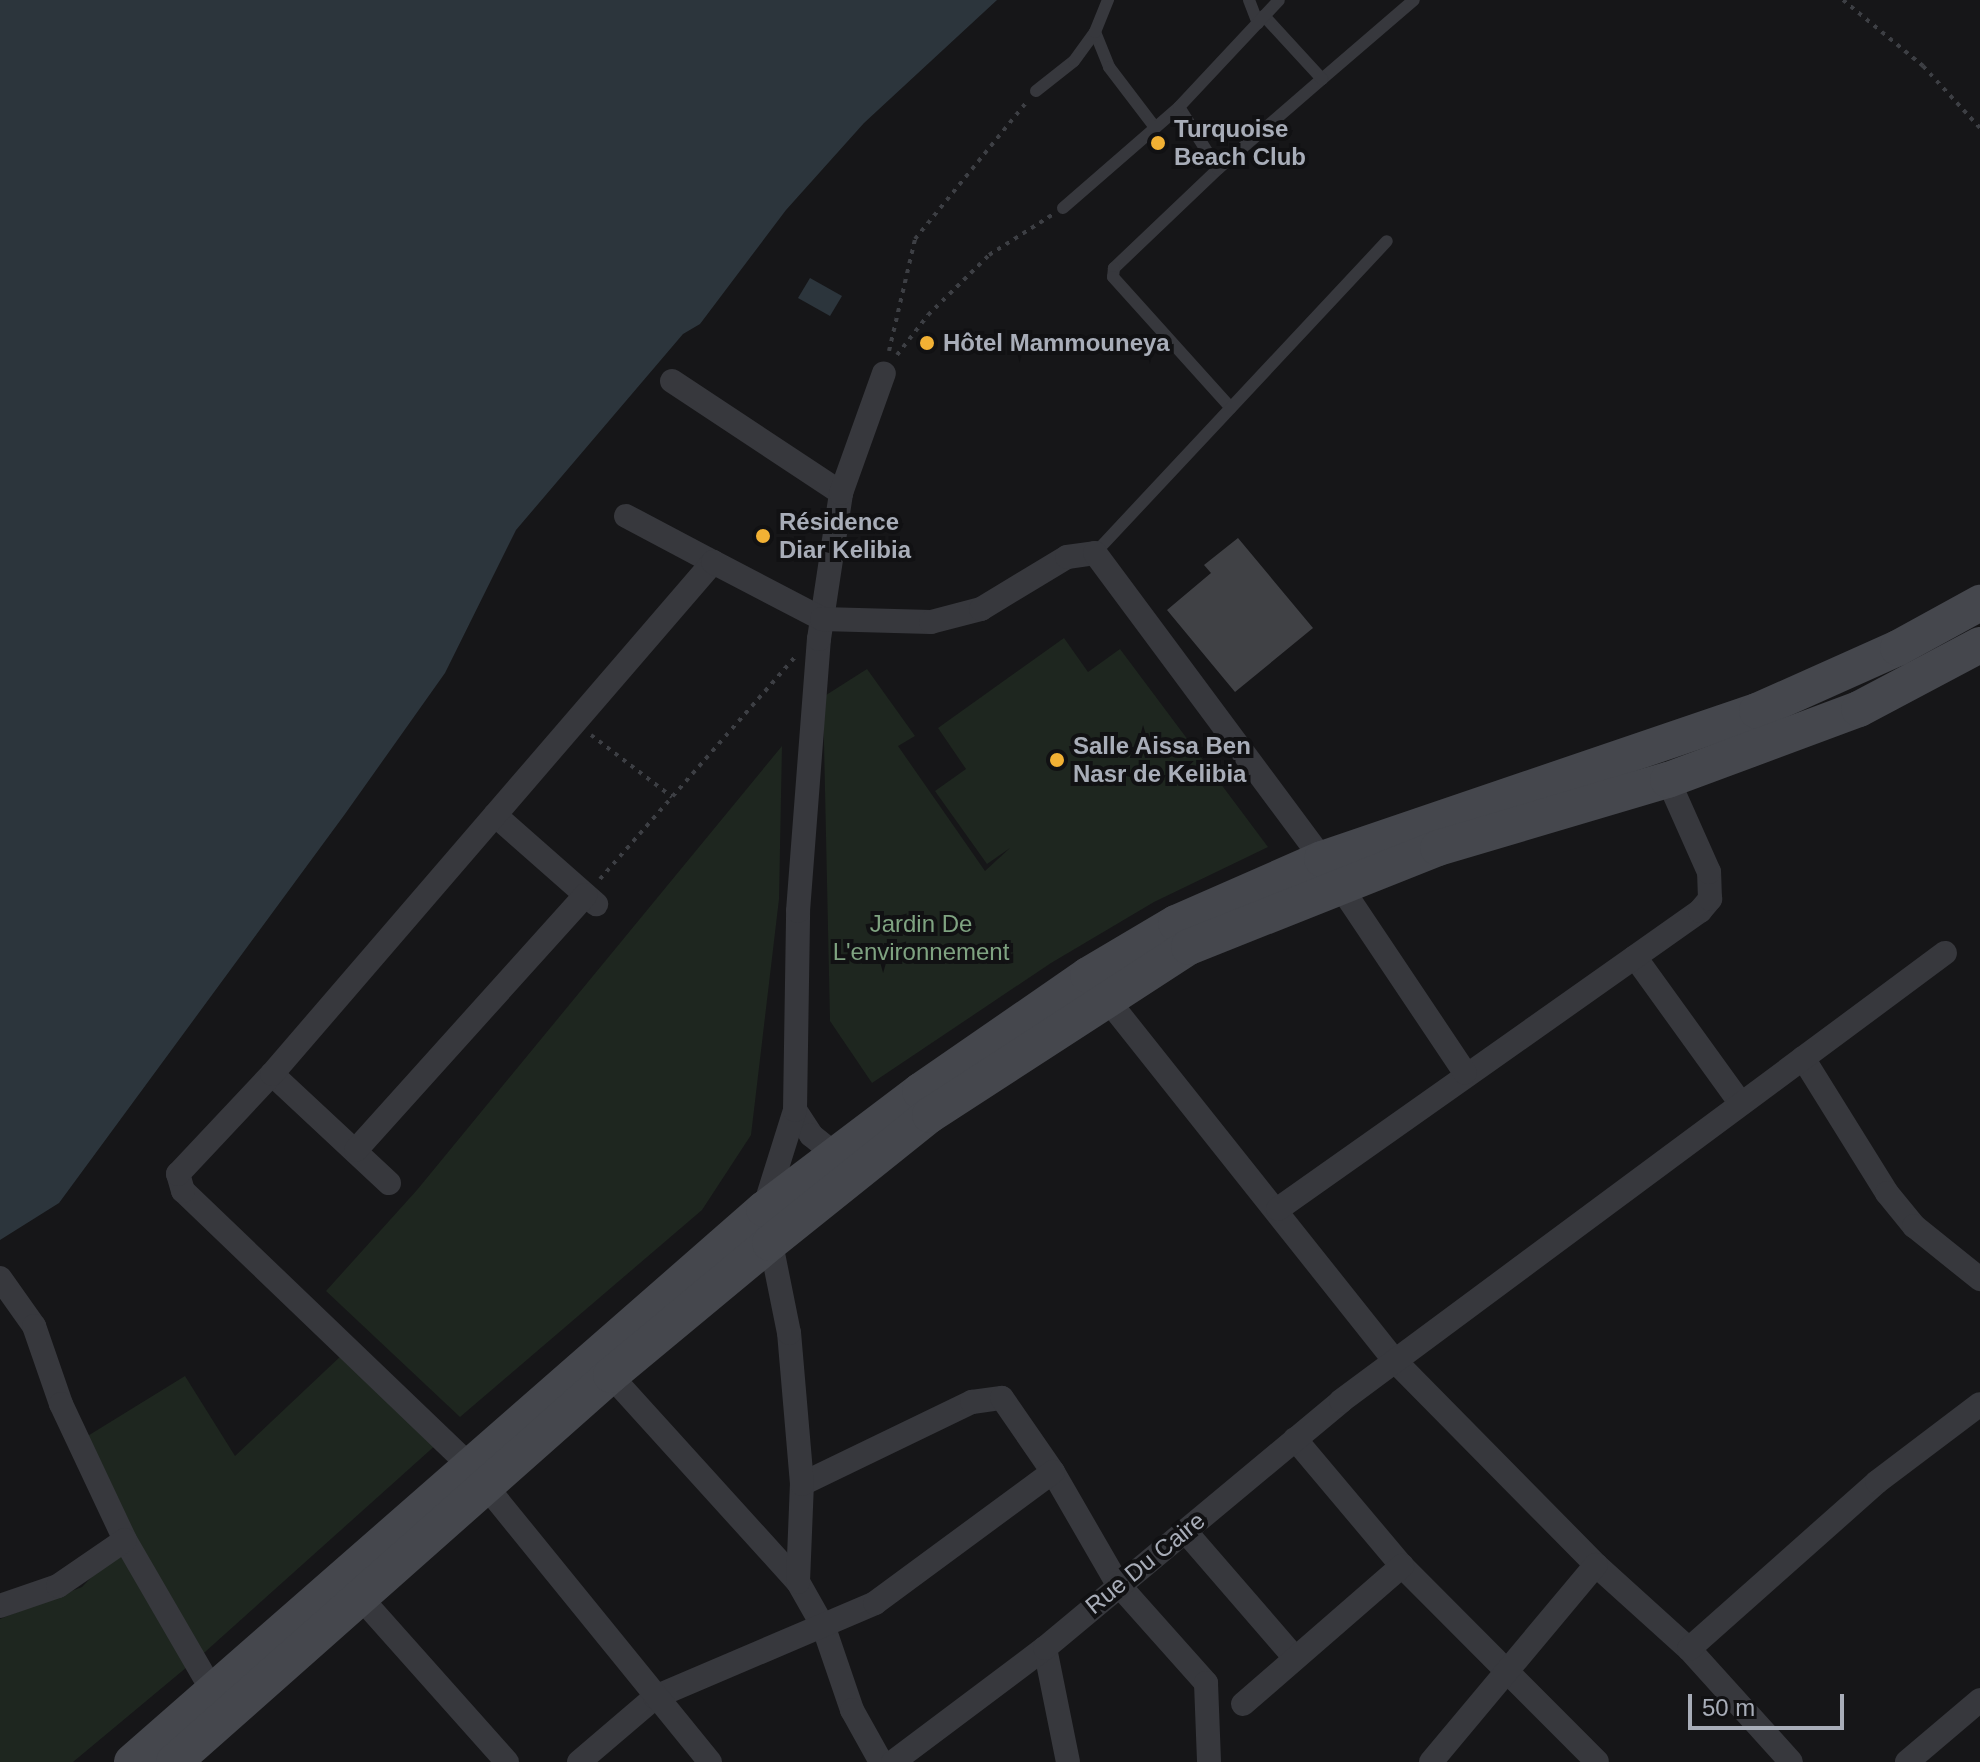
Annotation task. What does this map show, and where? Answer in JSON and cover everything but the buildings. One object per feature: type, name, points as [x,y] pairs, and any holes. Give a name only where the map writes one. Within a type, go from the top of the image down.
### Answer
[{"type":"main road","points":[[132,1762],[213,1692],[351,1587],[602,1365],[767,1226],[836,1155],[1097,986],[1189,947],[1330,872],[1757,711],[1898,648],[1980,603]]},
{"type":"main road","points":[[1330,872],[1668,780],[1859,709],[1980,645]]},
{"type":"main road","points":[[767,1226],[930,1115],[1097,986]]},
{"type":"main road","points":[[174,1762],[351,1587]]},
{"type":"street","points":[[798,1582],[802,1484],[789,1333],[767,1226],[795,1110],[797,927],[821,629],[841,493],[884,373]]},
{"type":"street","points":[[672,381],[841,493]]},
{"type":"street","points":[[626,516],[713,562],[821,629],[955,619],[1067,557],[1095,553],[1132,596],[1330,872],[1465,1073]]},
{"type":"street","points":[[710,1762],[478,1477],[178,1182],[181,1166],[272,1074],[713,562]]},
{"type":"street","points":[[1278,1209],[1465,1073],[1635,957],[1710,899],[1709,872],[1668,780]]},
{"type":"street","points":[[356,1150],[592,900],[495,815]]},
{"type":"street","name":"Rue Du Caire","points":[[893,1762],[1045,1648],[1117,1583],[1395,1361],[1945,953]]},
{"type":"street","points":[[1635,957],[1741,1104]]},
{"type":"street","points":[[1097,986],[1278,1209],[1395,1361],[1596,1565],[1689,1649],[1791,1762]]},
{"type":"street","points":[[1803,1058],[1887,1193],[1914,1226],[1979,1276]]},
{"type":"street","points":[[272,1074],[389,1183]]},
{"type":"street","points":[[795,1110],[811,1135],[836,1155]]},
{"type":"street","points":[[0,1278],[43,1345],[52,1381],[125,1540],[213,1692]]},
{"type":"street","points":[[602,1365],[798,1582],[824,1628],[852,1710],[881,1762]]},
{"type":"street","points":[[802,1484],[991,1395],[1011,1408],[1053,1472],[1117,1583],[1206,1683],[1209,1762]]},
{"type":"street","points":[[1689,1649],[1877,1482],[1980,1404]]},
{"type":"street","points":[[1295,1439],[1402,1566],[1597,1762]]},
{"type":"street","points":[[579,1762],[655,1697],[824,1628],[875,1603],[1053,1472]]},
{"type":"street","points":[[1185,1531],[1295,1658]]},
{"type":"street","points":[[0,1606],[58,1586],[125,1540]]},
{"type":"street","points":[[1431,1762],[1596,1565]]},
{"type":"street","points":[[1243,1704],[1402,1566]]},
{"type":"street","points":[[351,1587],[507,1762]]},
{"type":"street","points":[[1045,1648],[1068,1762]]},
{"type":"street","points":[[1919,1759],[1980,1700]]},
{"type":"lane","points":[[1036,91],[1074,61],[1095,32],[1108,0]]},
{"type":"lane","points":[[1249,0],[1261,20],[1322,79]]},
{"type":"lane","points":[[1063,208],[1179,107],[1279,0]]},
{"type":"lane","points":[[1231,408],[1113,277],[1114,268],[1218,169],[1414,0]]},
{"type":"lane","points":[[1095,32],[1109,67],[1154,126]]},
{"type":"lane","points":[[1179,107],[1218,169]]},
{"type":"lane","points":[[1095,553],[1387,241]]},
{"type":"path","points":[[1843,0],[1923,66],[1980,128]]},
{"type":"path","points":[[884,373],[915,239],[1036,91]]},
{"type":"path","points":[[884,373],[928,315],[989,255],[1063,208]]},
{"type":"path","points":[[592,900],[672,797],[821,629]]},
{"type":"path","points":[[575,723],[672,797]]},
{"type":"green space","name":"Jardin De L'environnement","points":[[1064,638],[1088,672],[1120,649],[1268,847],[1154,902],[1051,963],[872,1083],[830,1021],[823,697],[867,669],[915,736],[898,746],[985,871],[1010,848],[987,864],[935,791],[966,769],[938,728]]},
{"type":"green space","points":[[782,746],[779,899],[751,1135],[702,1210],[460,1417],[326,1291],[417,1190]]},
{"type":"green space","points":[[343,1354],[438,1443],[205,1652],[73,1762],[0,1762],[0,1619],[82,1587],[129,1538],[86,1437],[185,1376],[235,1456]]},
{"type":"shaded area","points":[[0,0],[997,0],[864,123],[786,210],[700,324],[683,334],[516,530],[445,673],[345,814],[59,1203],[0,1240]]},
{"type":"shaded area","points":[[810,278],[842,296],[830,316],[798,298]]},
{"type":"place","name":"Turquoise Beach Club","points":[[1158,143]]},
{"type":"place","name":"Hôtel Mammouneya","points":[[927,343]]},
{"type":"place","name":"Résidence Diar Kelibia","points":[[763,536]]},
{"type":"place","name":"Salle Aissa Ben Nasr de Kelibia","points":[[1057,760]]}]
